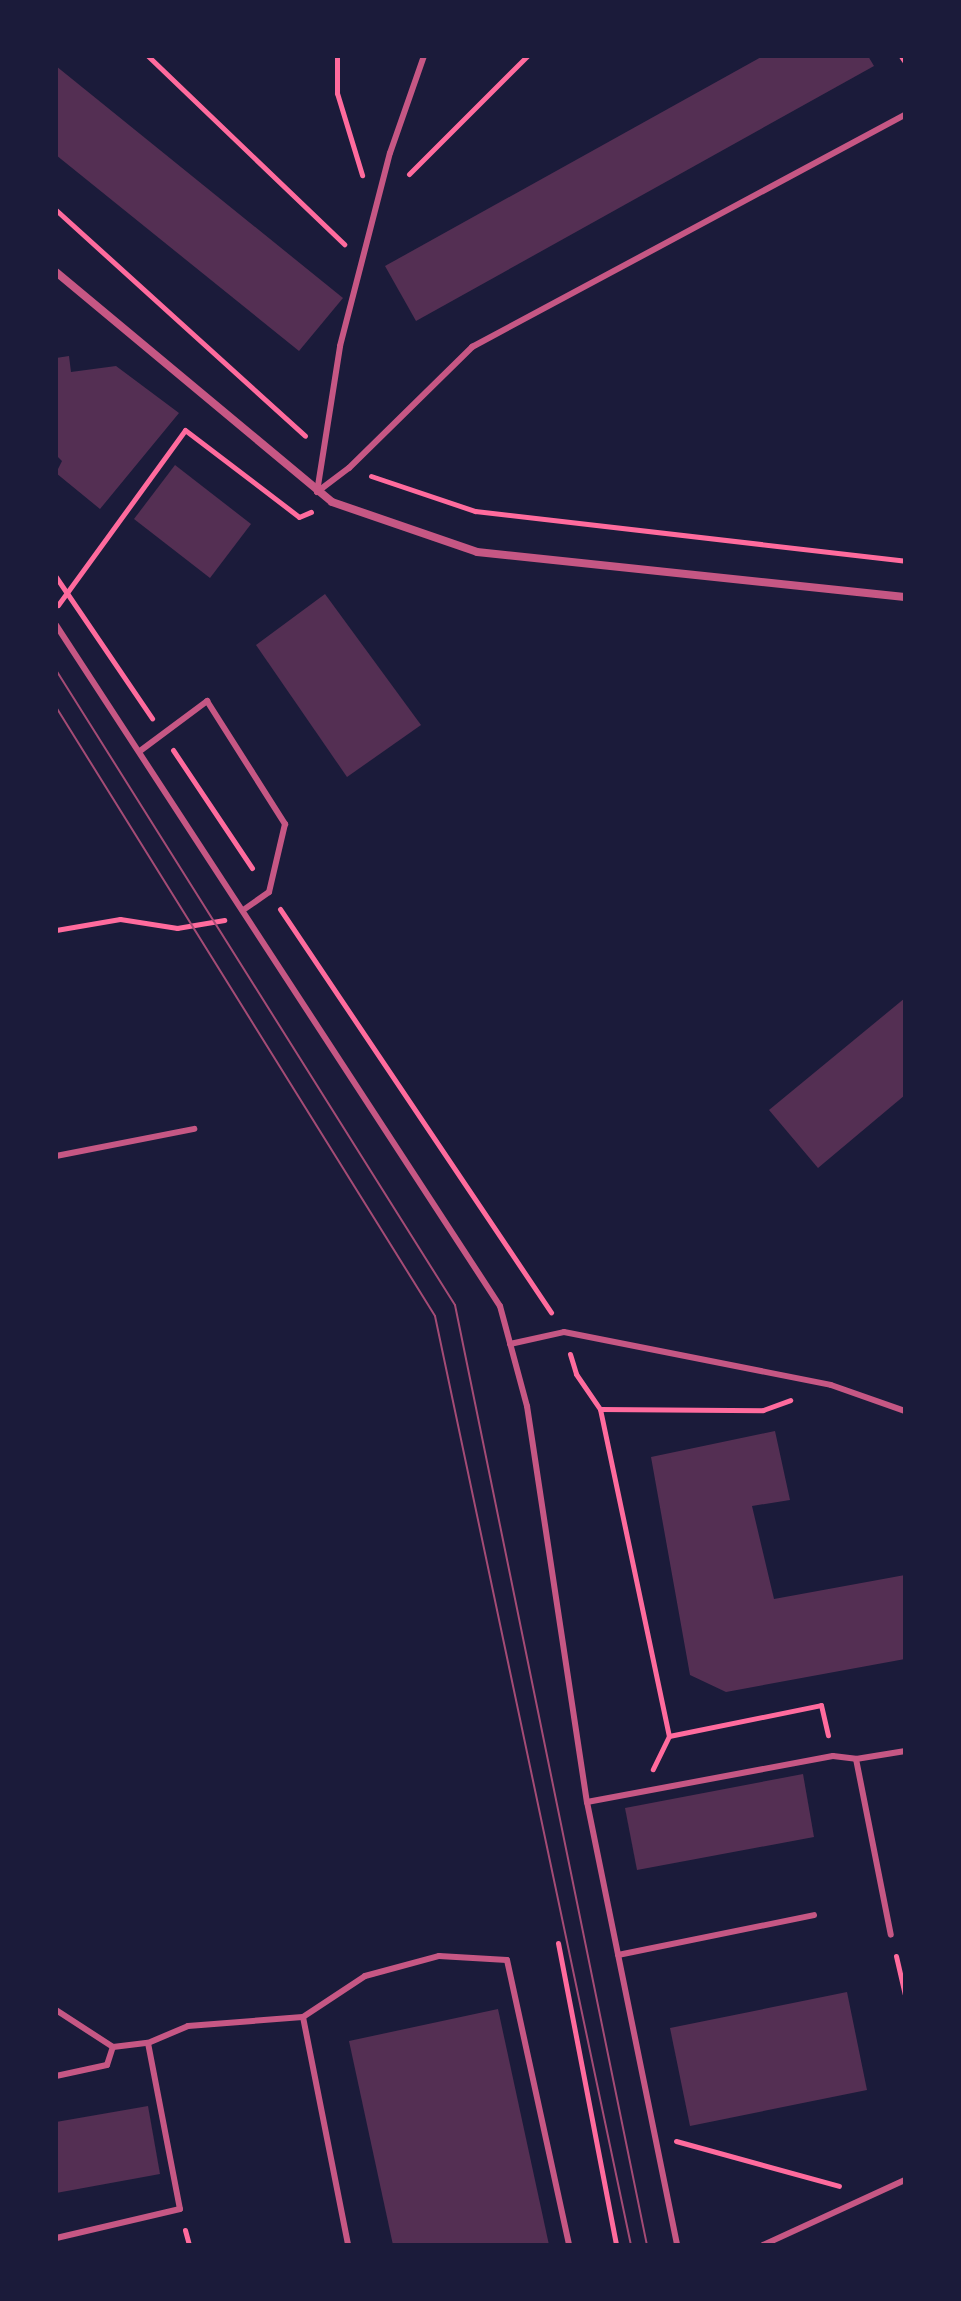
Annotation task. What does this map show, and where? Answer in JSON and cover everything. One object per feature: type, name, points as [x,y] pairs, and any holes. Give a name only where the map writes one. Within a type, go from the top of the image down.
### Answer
[{"type":"street","points":[[56,272],[332,502],[477,552],[904,599]]},
{"type":"lane","points":[[317,492],[327,455],[340,346],[376,205],[424,56]]},
{"type":"lane","points":[[317,492],[349,468],[472,347],[905,115]]},
{"type":"lane","points":[[56,625],[245,909],[500,1306],[527,1406],[587,1802],[677,2245]]},
{"type":"lane","points":[[140,751],[207,701],[285,824],[269,892],[245,909]]},
{"type":"lane","points":[[56,1156],[194,1129]]},
{"type":"lane","points":[[510,1344],[564,1332],[831,1385],[905,1411]]},
{"type":"lane","points":[[587,1802],[833,1756],[856,1759],[905,1751]]},
{"type":"lane","points":[[856,1759],[891,1935]]},
{"type":"lane","points":[[618,1955],[814,1915]]},
{"type":"lane","points":[[56,2010],[113,2047],[148,2043],[188,2026],[303,2017],[365,1976],[439,1956],[507,1960],[569,2245]]},
{"type":"lane","points":[[303,2017],[348,2245]]},
{"type":"lane","points":[[56,2238],[180,2209],[148,2043]]},
{"type":"lane","points":[[56,2076],[107,2065],[113,2047]]},
{"type":"lane","points":[[763,2245],[905,2180]]},
{"type":"path","points":[[148,56],[362,261]]},
{"type":"path","points":[[337,56],[337,93],[359,168],[376,205],[527,56]]},
{"type":"path","points":[[901,56],[905,62]]},
{"type":"path","points":[[56,210],[327,455]]},
{"type":"path","points":[[56,609],[65,589],[185,430],[299,517],[332,502]]},
{"type":"path","points":[[349,468],[475,511],[905,561]]},
{"type":"path","points":[[56,577],[564,1332]]},
{"type":"path","points":[[56,930],[120,919],[177,928],[216,925],[245,909]]},
{"type":"path","points":[[600,1409],[763,1410],[831,1385]]},
{"type":"path","points":[[669,1736],[821,1705],[833,1756]]},
{"type":"path","points":[[891,1935],[905,1994]]},
{"type":"path","points":[[558,1943],[616,2245]]},
{"type":"path","points":[[672,2140],[871,2195]]},
{"type":"building","points":[[763,56],[868,56],[874,66],[416,321],[385,266]]},
{"type":"building","points":[[56,66],[343,298],[299,351],[56,155]]},
{"type":"building","points":[[69,356],[71,372],[116,366],[179,413],[100,509],[56,473],[62,461],[56,455],[56,358]]},
{"type":"building","points":[[175,465],[251,524],[210,578],[134,519]]},
{"type":"building","points":[[325,594],[421,725],[347,777],[256,645]]},
{"type":"building","points":[[905,998],[905,1095],[818,1168],[769,1110]]},
{"type":"building","points":[[775,1431],[790,1500],[752,1506],[774,1599],[905,1575],[905,1659],[726,1692],[690,1675],[651,1457]]},
{"type":"building","points":[[803,1774],[814,1837],[637,1870],[625,1808]]},
{"type":"building","points":[[847,1992],[867,2090],[690,2126],[670,2028]]},
{"type":"building","points":[[498,2009],[549,2245],[393,2245],[349,2041]]},
{"type":"building","points":[[148,2106],[160,2174],[56,2193],[56,2122]]},
{"type":"tram line","points":[[56,670],[455,1305],[647,2245]]},
{"type":"tram line","points":[[56,707],[435,1316],[631,2245]]}]
